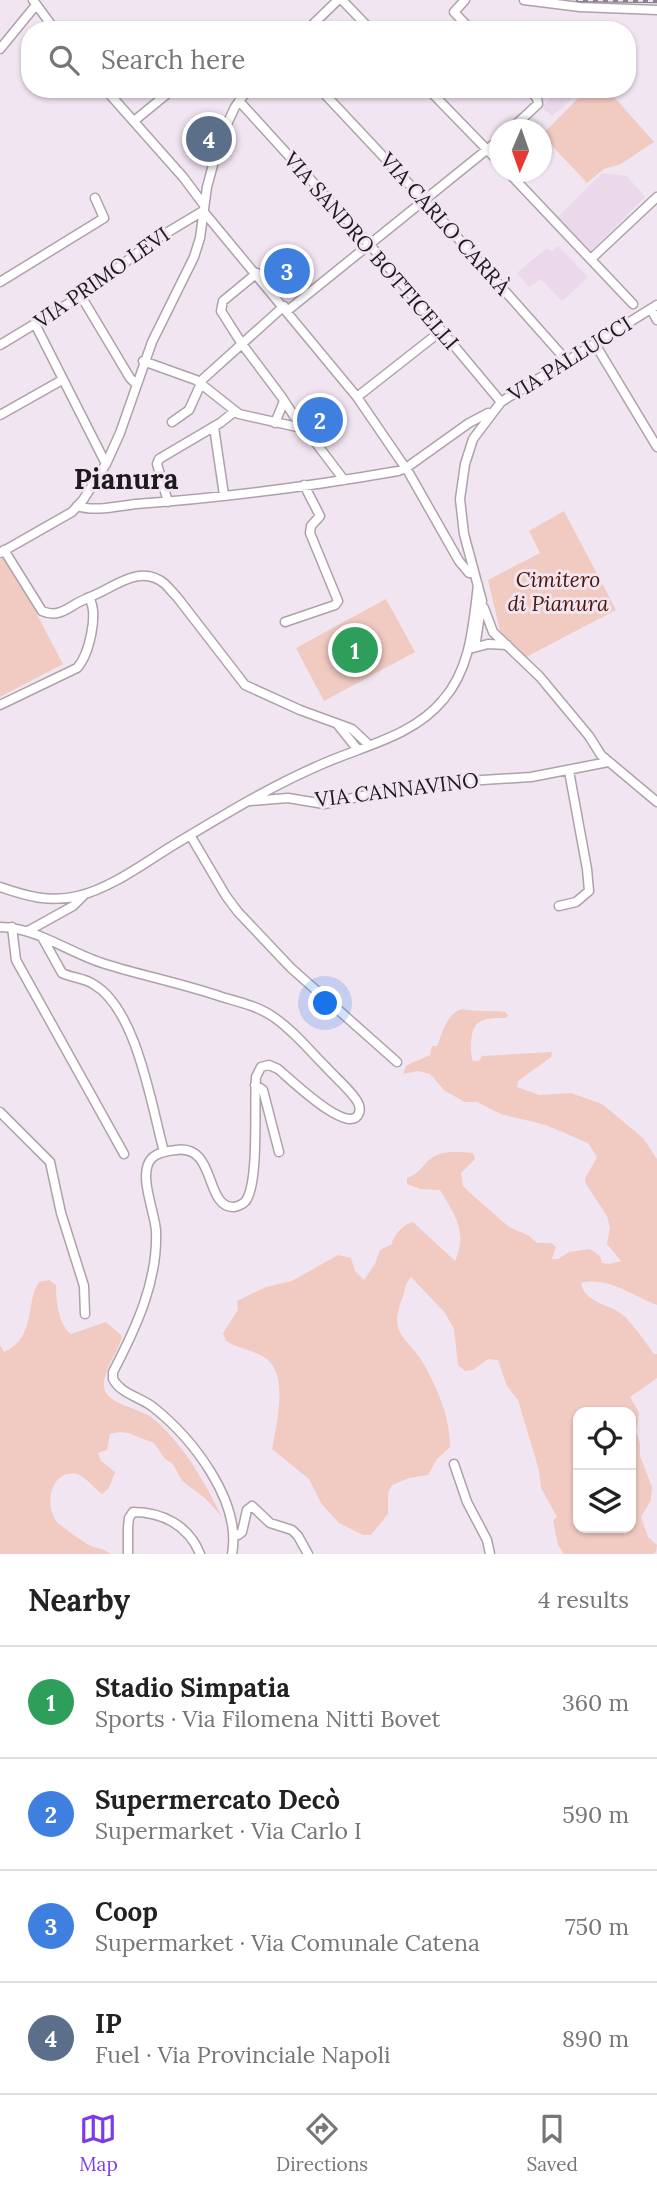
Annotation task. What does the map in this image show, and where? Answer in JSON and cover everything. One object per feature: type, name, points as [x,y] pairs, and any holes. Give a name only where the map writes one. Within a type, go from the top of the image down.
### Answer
[{"type":"street","points":[[317,21],[340,0],[362,21]]},
{"type":"street","points":[[462,21],[454,12],[465,0]]},
{"type":"street","points":[[524,0],[580,7],[657,10]]},
{"type":"street","points":[[0,49],[34,2],[48,21]]},
{"type":"street","points":[[113,98],[183,177],[204,208],[356,397],[406,468],[459,561],[469,573],[474,573]]},
{"type":"street","points":[[134,121],[162,98]]},
{"type":"street","points":[[241,98],[220,139],[194,257],[143,361],[120,433],[106,464],[78,506],[64,517],[1,552],[42,611],[54,614],[88,602],[133,577],[153,577],[164,583],[177,597],[245,685],[352,729],[369,745]]},
{"type":"street","name":"VIA CARLO CARRÀ","points":[[328,98],[425,201],[567,361]]},
{"type":"street","points":[[172,422],[189,410],[200,383],[242,344],[487,150],[437,98]]},
{"type":"street","points":[[522,119],[538,104],[537,98]]},
{"type":"street","name":"VIA SANDRO BOTTICELLI","points":[[239,101],[370,245],[501,402]]},
{"type":"street","points":[[518,182],[633,304]]},
{"type":"street","points":[[592,258],[657,197]]},
{"type":"street","points":[[0,282],[104,218],[95,198]]},
{"type":"street","name":"VIA PRIMO LEVI","points":[[0,345],[81,296],[153,241],[204,208]]},
{"type":"street","points":[[257,273],[223,301],[221,313],[302,428],[344,481]]},
{"type":"street","points":[[81,296],[135,383]]},
{"type":"street","name":"VIA PALLUCCI","points":[[479,602],[478,585],[464,534],[460,499],[468,449],[481,426],[501,402],[654,307],[657,320]]},
{"type":"street","points":[[35,324],[106,464]]},
{"type":"street","points":[[356,397],[441,331]]},
{"type":"street","points":[[595,344],[657,447]]},
{"type":"street","points":[[143,361],[200,383],[234,412],[254,419],[302,428]]},
{"type":"street","points":[[0,415],[62,380]]},
{"type":"street","points":[[275,423],[284,401]]},
{"type":"street","name":"VIA PALLUCCI","points":[[406,468],[469,423],[492,411]]},
{"type":"street","points":[[168,502],[158,466],[159,459],[234,412]]},
{"type":"street","points":[[469,423],[481,426]]},
{"type":"street","points":[[214,427],[224,495]]},
{"type":"street","points":[[78,506],[90,508],[168,502],[344,481],[406,468]]},
{"type":"street","points":[[285,622],[335,606],[338,601],[310,533],[310,528],[320,519],[320,514],[304,485]]},
{"type":"street","points":[[0,705],[78,668],[85,657],[93,625],[88,602]]},
{"type":"street","points":[[246,801],[325,763],[404,730],[436,708],[454,686],[479,630],[479,602]]},
{"type":"street","points":[[479,602],[494,633],[540,677],[608,762],[657,802]]},
{"type":"street","points":[[470,648],[479,602]]},
{"type":"street","points":[[479,630],[485,635],[494,633]]},
{"type":"street","points":[[470,648],[488,644],[507,645]]},
{"type":"street","points":[[336,723],[358,750]]},
{"type":"street","name":"VIA CANNAVINO","points":[[0,887],[46,900],[84,894],[122,876],[246,801],[277,798],[324,804],[397,789],[451,782],[531,777],[608,762]]},
{"type":"street","points":[[559,906],[576,902],[589,891],[569,771]]},
{"type":"street","points":[[190,835],[222,890],[239,912],[291,968],[397,1062]]},
{"type":"street","name":"VIA CANNAVINO","points":[[28,931],[73,905],[84,894]]},
{"type":"street","points":[[0,927],[28,931],[90,959],[185,985],[273,1016],[355,1098],[360,1107],[359,1114],[352,1120],[338,1116],[278,1069],[270,1065],[261,1067],[255,1085],[254,1160],[247,1200],[241,1205],[232,1207],[224,1203],[196,1152],[186,1149],[164,1152],[152,1158],[149,1163],[146,1178],[156,1230],[152,1273],[138,1319],[113,1372],[116,1385],[166,1418],[201,1458],[228,1506],[234,1534],[232,1554]]},
{"type":"street","points":[[12,927],[16,960],[124,1154]]},
{"type":"street","points":[[42,937],[62,973],[94,984],[106,995],[127,1024],[137,1047],[163,1149]]},
{"type":"street","points":[[255,1085],[263,1090],[279,1152]]},
{"type":"street","points":[[0,1112],[50,1162],[61,1213],[84,1286],[85,1314]]},
{"type":"street","points":[[454,1465],[491,1554]]},
{"type":"street","points":[[234,1534],[242,1532],[247,1510],[252,1506],[270,1523],[292,1530],[308,1554]]},
{"type":"street","points":[[128,1554],[129,1518],[133,1512],[155,1515],[180,1525],[187,1531],[200,1554]]},
{"type":"shaded area","points":[[550,98],[573,98],[552,116],[542,107]]},
{"type":"shaded area","points":[[602,173],[627,176],[645,197],[591,251],[558,217]]},
{"type":"shaded area","points":[[558,246],[588,277],[562,301],[541,279],[529,287],[517,273],[547,248],[552,251]]},
{"type":"green space","points":[[578,98],[615,98],[654,142],[621,164],[604,169],[587,183],[552,146],[552,125]]},
{"type":"green space","name":"Cimitero di Pianura","points":[[564,511],[616,610],[526,657],[500,631],[488,580],[540,553],[529,531]]},
{"type":"green space","points":[[6,556],[63,664],[0,697],[0,560]]},
{"type":"green space","points":[[386,599],[415,652],[324,701],[296,648]]},
{"type":"green space","points":[[462,1009],[505,1012],[508,1015],[506,1018],[486,1019],[477,1024],[471,1044],[473,1061],[479,1061],[482,1056],[552,1052],[551,1057],[518,1081],[517,1087],[539,1095],[571,1093],[602,1104],[643,1138],[657,1159],[657,1305],[601,1282],[581,1283],[583,1290],[592,1299],[623,1315],[654,1354],[657,1354],[657,1378],[630,1397],[636,1407],[573,1407],[573,1533],[636,1533],[636,1431],[640,1456],[652,1487],[651,1500],[641,1517],[648,1537],[657,1545],[656,1552],[652,1554],[564,1554],[558,1545],[553,1520],[557,1517],[541,1488],[539,1470],[518,1400],[507,1386],[498,1360],[488,1359],[473,1370],[465,1371],[458,1365],[454,1329],[445,1313],[411,1277],[398,1310],[397,1321],[402,1336],[426,1368],[443,1406],[450,1447],[437,1459],[428,1475],[409,1478],[392,1485],[388,1493],[388,1514],[371,1535],[363,1535],[339,1523],[321,1503],[309,1479],[272,1449],[279,1402],[278,1377],[274,1367],[262,1356],[226,1341],[223,1333],[238,1310],[237,1301],[266,1287],[292,1281],[338,1255],[351,1258],[355,1271],[364,1280],[375,1264],[380,1250],[392,1244],[400,1230],[413,1222],[455,1261],[459,1251],[460,1232],[455,1216],[440,1190],[420,1189],[407,1184],[407,1178],[413,1176],[430,1159],[447,1153],[473,1153],[475,1159],[461,1173],[463,1186],[509,1227],[528,1235],[537,1243],[551,1243],[556,1247],[552,1259],[558,1259],[569,1252],[590,1249],[600,1256],[602,1263],[621,1261],[607,1244],[610,1227],[607,1216],[586,1184],[585,1179],[597,1157],[588,1143],[546,1125],[501,1114],[477,1102],[465,1102],[445,1091],[430,1074],[418,1071],[403,1074],[407,1065],[430,1055],[432,1046],[437,1046],[452,1015]]},
{"type":"green space","points":[[49,1280],[56,1285],[61,1318],[71,1334],[106,1322],[122,1336],[107,1370],[105,1391],[108,1396],[146,1414],[162,1427],[200,1476],[222,1517],[205,1498],[182,1481],[173,1464],[165,1459],[154,1443],[119,1432],[110,1434],[107,1450],[98,1453],[101,1461],[115,1472],[109,1488],[102,1494],[80,1475],[68,1474],[56,1482],[51,1497],[52,1514],[58,1523],[88,1545],[110,1554],[0,1554],[0,1345],[4,1352],[21,1338],[29,1319],[35,1290],[39,1282]]},
{"type":"green space","points":[[636,1408],[639,1413],[636,1431]]},
{"type":"railway","points":[[578,0],[657,1]]},
{"type":"place","name":"IP","points":[[209,139]]},
{"type":"place","name":"Coop","points":[[287,271]]},
{"type":"place","name":"Supermercato Decò","points":[[320,420]]},
{"type":"place","name":"Stadio Simpatia","points":[[355,650]]},
{"type":"district","name":"Pianura","points":[[126,479]]}]
